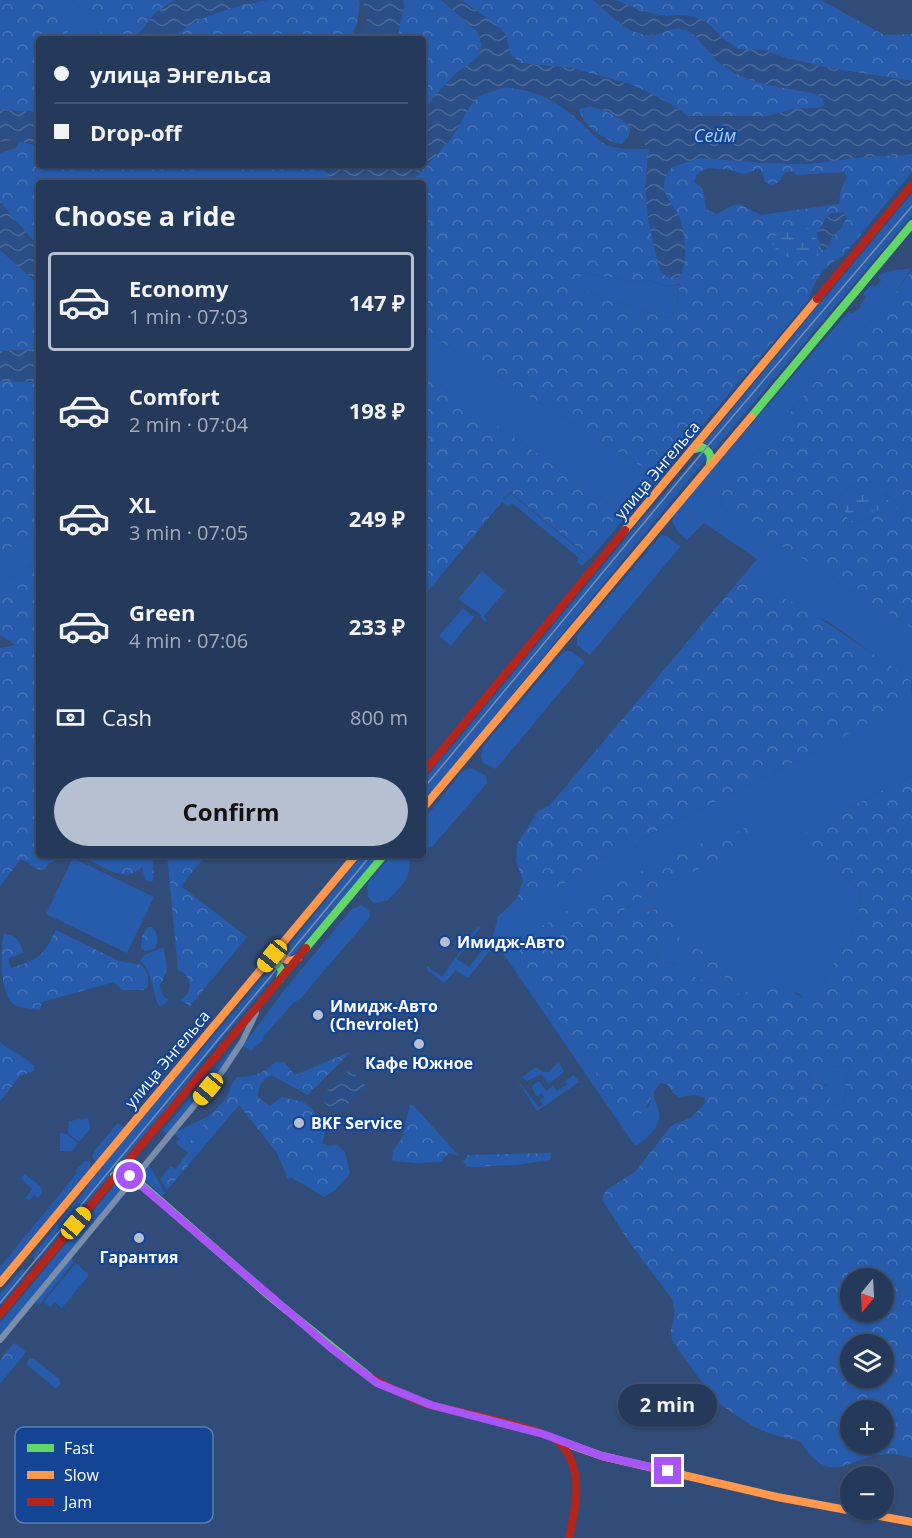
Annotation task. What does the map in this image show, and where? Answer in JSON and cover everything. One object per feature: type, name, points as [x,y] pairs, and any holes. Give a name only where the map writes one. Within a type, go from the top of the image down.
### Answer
[{"type":"main road","name":"улица Энгельса","points":[[426,769],[912,185]]},
{"type":"main road","points":[[426,804],[912,224]]},
{"type":"main road","points":[[694,449],[702,447],[708,450],[712,457],[711,464]]},
{"type":"main road","name":"улица Энгельса","points":[[0,1283],[354,858]]},
{"type":"main road","points":[[0,1314],[382,858]]},
{"type":"main road","points":[[286,940],[280,951],[283,958],[294,960],[304,952]]},
{"type":"main road","points":[[259,972],[273,963],[279,966],[282,975],[275,986]]},
{"type":"main road","points":[[114,1176],[125,1174],[134,1178],[274,1300],[366,1376],[389,1389],[416,1400],[543,1434],[602,1456],[765,1494],[912,1522]]},
{"type":"main road","points":[[22,1256],[38,1269]]},
{"type":"main road","points":[[556,1440],[563,1446],[569,1457],[578,1484],[577,1503],[569,1538]]},
{"type":"street","points":[[0,1340],[222,1072],[242,1041],[260,1004]]},
{"type":"green space","points":[[0,0],[39,0],[74,36],[36,36],[36,112],[0,110]]},
{"type":"green space","points":[[39,0],[72,0],[103,36],[74,36]]},
{"type":"green space","points":[[72,0],[174,0],[154,14],[137,36],[103,36]]},
{"type":"green space","points":[[267,0],[359,0],[360,2],[357,24],[351,36],[176,36],[203,18]]},
{"type":"green space","points":[[403,0],[441,0],[477,31],[482,45],[479,55],[456,73],[426,109],[426,36],[398,36],[404,6]]},
{"type":"green space","points":[[462,0],[593,0],[629,29],[644,35],[655,35],[676,28],[684,29],[693,34],[720,64],[755,82],[817,94],[823,97],[824,106],[793,109],[768,116],[688,116],[671,104],[630,84],[571,68],[520,63],[511,54],[503,31]]},
{"type":"green space","points":[[614,0],[821,0],[884,35],[912,34],[912,81],[829,68],[763,50],[739,49],[722,38],[707,22],[685,15],[666,16],[649,13]]},
{"type":"green space","points":[[505,87],[526,91],[545,97],[562,107],[607,145],[649,149],[646,174],[648,218],[659,268],[671,278],[678,275],[684,262],[679,219],[664,190],[665,179],[672,167],[699,158],[809,164],[912,154],[912,172],[843,256],[830,264],[820,275],[808,301],[662,473],[652,473],[426,332],[426,180],[413,180],[451,139],[470,106],[479,96]],"holes":[[[709,168],[744,174],[761,170],[765,182],[772,185],[779,182],[785,172],[793,172],[797,175],[844,172],[847,177],[841,189],[839,204],[761,215],[739,204],[717,214],[706,209],[703,189],[694,182],[699,172]],[[829,214],[841,214],[842,227],[832,237],[819,241],[817,233]],[[583,273],[640,282],[648,280],[665,286],[680,284],[673,317],[664,318],[590,293],[580,288],[579,282]]]},
{"type":"green space","points":[[590,106],[612,114],[631,127],[628,137],[622,144],[602,136],[584,121],[579,109]]},
{"type":"green space","points":[[19,141],[36,145],[36,168],[201,168],[211,180],[36,180],[36,244],[0,201],[0,153],[16,148]]},
{"type":"green space","points":[[201,168],[221,168],[232,180],[211,180]]},
{"type":"green space","points":[[221,168],[323,168],[331,180],[232,180]]},
{"type":"green space","points":[[912,193],[912,215],[713,451],[710,445],[704,443]]},
{"type":"green space","points":[[816,225],[818,228],[817,245],[823,253],[817,256],[810,259],[795,259],[782,254],[772,244],[775,236]]},
{"type":"green space","points":[[0,250],[36,282],[36,349],[0,351]]},
{"type":"green space","points":[[912,268],[894,295],[805,394],[721,494],[722,508],[912,628],[912,684],[911,681],[829,622],[741,584],[726,596],[757,559],[704,523],[687,540],[678,532],[672,521],[674,514],[848,312],[852,314],[861,307],[866,297],[863,294],[872,284],[875,287],[881,280],[878,277],[890,271]]},
{"type":"green space","points":[[912,270],[912,628],[722,508],[721,494],[805,394],[894,295]],"holes":[[[860,484],[876,489],[889,497],[898,504],[897,508],[890,513],[882,512],[858,523],[849,520],[838,508],[839,498],[846,489]]]},
{"type":"green space","points":[[583,273],[640,282],[648,280],[664,286],[680,285],[673,317],[664,318],[579,288],[579,280]]},
{"type":"green space","points":[[426,332],[652,473],[662,473],[626,516],[432,380],[426,379]]},
{"type":"green space","points":[[426,379],[432,380],[626,516],[591,558],[510,492],[426,593]]},
{"type":"green space","points":[[0,381],[36,382],[36,533],[0,553]]},
{"type":"green space","points":[[701,452],[705,453],[706,459],[426,799],[426,777],[640,521]]},
{"type":"green space","points":[[860,484],[885,494],[898,504],[897,508],[890,513],[882,512],[858,523],[849,520],[838,508],[839,498],[846,489]]},
{"type":"green space","points":[[858,490],[881,495],[888,500],[888,508],[870,512],[859,518],[850,516],[845,512],[845,500],[850,493]]},
{"type":"green space","points":[[510,493],[590,558],[582,566],[577,562],[579,558],[512,503],[508,507],[502,502]]},
{"type":"green space","points":[[36,533],[36,563],[0,583],[0,553]]},
{"type":"green space","points":[[661,535],[667,536],[680,547],[590,655],[577,645],[577,635]]},
{"type":"green space","points":[[36,563],[36,858],[62,858],[49,863],[44,870],[21,859],[0,886],[0,648],[15,645],[0,636],[0,583]]},
{"type":"green space","points":[[482,571],[505,591],[484,616],[486,622],[480,617],[481,615],[458,599]]},
{"type":"green space","points":[[741,584],[771,592],[786,599],[817,616],[885,662],[911,681],[912,697],[910,700],[826,746],[593,863],[540,897],[521,902],[517,898],[523,881],[516,861],[517,844],[538,811],[550,805],[726,596]]},
{"type":"green space","points":[[463,608],[474,617],[451,646],[439,636]]},
{"type":"green space","points":[[564,651],[571,651],[585,662],[496,769],[483,763],[481,756],[484,745]]},
{"type":"green space","points":[[912,697],[912,776],[807,832],[804,843],[862,891],[857,923],[840,956],[828,970],[819,996],[813,1002],[806,1001],[798,993],[761,988],[734,994],[688,974],[672,963],[663,962],[657,958],[656,953],[662,942],[668,942],[732,982],[737,975],[677,935],[655,907],[621,923],[618,920],[625,909],[650,893],[761,838],[750,825],[520,950],[521,964],[570,1036],[580,1056],[595,1070],[601,1088],[648,1108],[654,1090],[659,1113],[658,1124],[652,1133],[639,1144],[635,1146],[496,943],[468,978],[456,970],[443,982],[427,970],[427,966],[442,977],[478,926],[480,928],[457,959],[469,967],[493,937],[498,917],[517,898],[521,902],[540,897],[593,863],[826,746]]},
{"type":"green space","points":[[472,768],[486,776],[487,783],[433,846],[426,849],[426,817],[463,771]]},
{"type":"green space","points":[[912,776],[912,1458],[888,1454],[840,1467],[822,1464],[800,1441],[754,1427],[715,1401],[672,1340],[671,1330],[675,1311],[672,1299],[632,1246],[602,1200],[606,1190],[635,1172],[671,1126],[692,1117],[705,1103],[704,1097],[695,1095],[679,1097],[667,1084],[661,1083],[640,1115],[627,1116],[611,1102],[601,1088],[595,1070],[580,1056],[570,1036],[538,992],[521,964],[520,950],[523,942],[531,933],[578,904],[689,847],[758,824],[764,827],[765,833],[761,838],[650,893],[625,909],[618,920],[622,923],[648,911],[663,908],[675,924],[677,935],[737,975],[741,983],[732,982],[668,942],[662,942],[656,953],[657,958],[663,962],[672,963],[688,974],[734,994],[768,986],[779,986],[813,1002],[819,996],[828,970],[840,956],[857,923],[862,891],[804,843],[802,838],[807,832]],"holes":[[[849,1065],[845,1082],[846,1095],[842,1104],[831,1106],[828,1103],[831,1089],[809,1078],[812,1066],[824,1068]]]},
{"type":"green space","points":[[73,858],[154,897],[127,953],[46,914]]},
{"type":"green space","points":[[81,858],[152,858],[154,877],[152,882],[145,880],[142,867],[134,873],[118,874]]},
{"type":"green space","points":[[167,858],[204,858],[181,886],[247,937],[190,1006],[180,1000],[188,993],[190,985],[187,976],[178,970]]},
{"type":"green space","points":[[360,858],[377,858],[293,955],[287,957],[286,950]]},
{"type":"green space","points":[[389,858],[408,858],[408,875],[387,901],[374,903],[368,897],[367,884]]},
{"type":"green space","points":[[361,905],[369,911],[370,917],[300,999],[294,1002],[263,1037],[264,1039],[251,1051],[243,1046],[285,989],[351,910]]},
{"type":"green space","points":[[148,927],[154,929],[158,940],[154,949],[145,951],[141,948],[142,936]]},
{"type":"green space","points":[[56,930],[119,961],[142,965],[148,974],[148,987],[143,990],[122,990],[114,982],[42,1002],[40,1010],[15,1005],[8,997],[3,980],[4,934],[15,938],[24,953],[8,958],[11,968],[40,955],[48,946]]},
{"type":"green space","points":[[164,947],[167,972],[161,979],[160,990],[169,1000],[159,1006],[150,976],[140,961],[144,955]]},
{"type":"green space","points":[[157,952],[162,954],[164,979],[159,985],[152,979],[151,970],[145,958]]},
{"type":"green space","points":[[272,967],[276,969],[277,974],[38,1260],[34,1260],[33,1255],[90,1181],[185,1066],[199,1053]]},
{"type":"green space","points":[[242,1037],[220,1072],[167,1134],[163,1130]]},
{"type":"green space","points":[[0,1042],[30,1062],[34,1066],[34,1071],[20,1076],[0,1101]]},
{"type":"green space","points":[[350,1052],[308,1095],[271,1075],[261,1084],[258,1093],[258,1097],[270,1106],[282,1097],[303,1102],[312,1109],[324,1126],[325,1134],[322,1143],[328,1146],[337,1145],[345,1152],[350,1174],[334,1191],[324,1197],[291,1177],[288,1179],[277,1153],[239,1105],[167,1190],[160,1179],[171,1166],[175,1169],[188,1153],[184,1150],[209,1116],[226,1099],[237,1077],[258,1074],[275,1062],[284,1062],[295,1075]]},
{"type":"green space","points":[[557,1063],[564,1072],[548,1084],[541,1074],[527,1081],[522,1077],[536,1067],[543,1072],[549,1072]]},
{"type":"green space","points":[[849,1065],[845,1082],[846,1095],[842,1104],[831,1106],[828,1103],[827,1085],[811,1081],[809,1078],[812,1066],[824,1068]]},
{"type":"green space","points":[[574,1075],[579,1082],[537,1111],[517,1080],[539,1107],[543,1105],[540,1100],[544,1097],[542,1093],[537,1096],[532,1089],[533,1085],[539,1081],[546,1091],[553,1086],[557,1091]]},
{"type":"green space","points":[[410,1105],[413,1105],[458,1155],[449,1153],[440,1162],[392,1161],[393,1151],[402,1138]]},
{"type":"green space","points":[[209,1116],[184,1150],[176,1143],[180,1139],[174,1134],[177,1131]]},
{"type":"green space","points":[[88,1118],[90,1129],[79,1142],[68,1133],[69,1121]]},
{"type":"green space","points":[[118,1123],[124,1128],[97,1160],[94,1160],[92,1157],[95,1150]]},
{"type":"green space","points":[[60,1133],[67,1134],[78,1143],[72,1151],[60,1151]]},
{"type":"green space","points":[[551,1153],[549,1160],[516,1165],[473,1167],[466,1166],[463,1161],[468,1155]]},
{"type":"green space","points":[[86,1160],[91,1163],[90,1168],[0,1277],[0,1267]]},
{"type":"green space","points":[[148,1163],[165,1193],[162,1196],[142,1177],[142,1172]]},
{"type":"green space","points":[[25,1174],[41,1187],[42,1192],[38,1198],[34,1195],[29,1201],[25,1198],[32,1189],[21,1178]]},
{"type":"green space","points":[[121,1180],[124,1187],[0,1338],[0,1323]]},
{"type":"green space","points":[[69,1257],[74,1262],[39,1305],[34,1301]]},
{"type":"green space","points":[[76,1263],[89,1275],[62,1308],[55,1302],[50,1307],[44,1302]]},
{"type":"green space","points":[[22,1269],[26,1274],[0,1306],[0,1294]]},
{"type":"green space","points":[[14,1343],[26,1352],[0,1384],[0,1360]]},
{"type":"green space","points":[[30,1358],[59,1379],[60,1384],[56,1389],[26,1364]]},
{"type":"water","points":[[174,0],[267,0],[203,18],[176,36],[137,36],[154,14]]},
{"type":"water","points":[[359,0],[403,0],[404,6],[398,36],[354,36],[368,18],[367,9]]},
{"type":"water","name":"Сейм","points":[[441,0],[462,0],[498,26],[505,33],[511,54],[520,63],[571,68],[630,84],[663,99],[683,114],[693,118],[768,116],[793,109],[824,106],[824,100],[817,94],[768,85],[733,72],[717,61],[692,33],[686,30],[674,29],[646,35],[638,33],[621,24],[593,0],[614,0],[649,13],[666,16],[685,15],[700,19],[707,22],[722,38],[739,49],[763,50],[829,68],[912,81],[912,154],[809,164],[699,158],[672,167],[664,181],[664,187],[681,223],[685,256],[679,277],[671,278],[664,275],[659,268],[648,218],[645,188],[649,149],[622,119],[601,109],[590,106],[579,109],[568,108],[540,93],[505,87],[479,96],[470,106],[451,139],[426,166],[426,109],[456,73],[479,55],[482,45],[477,31]]},
{"type":"water","points":[[0,110],[36,112],[36,145],[15,141],[0,142]]},
{"type":"water","points":[[323,168],[424,168],[413,180],[331,180]]},
{"type":"water","points":[[0,201],[36,244],[36,282],[0,250]]},
{"type":"water","points":[[844,212],[847,217],[842,227],[832,237],[827,250],[821,250],[817,233],[829,214]]},
{"type":"water","points":[[36,349],[36,382],[0,381],[0,351]]},
{"type":"water","points":[[350,1069],[367,1087],[336,1115],[320,1097]]},
{"type":"tram line","points":[[426,785],[706,448],[912,206]]},
{"type":"tram line","points":[[0,1303],[369,858]]},
{"type":"traffic: fast","points":[[751,417],[912,224]]},
{"type":"traffic: fast","points":[[694,449],[702,447],[707,450],[710,464]]},
{"type":"traffic: fast","points":[[306,948],[381,858]]},
{"type":"traffic: fast","points":[[265,967],[273,963],[279,966],[282,971],[280,979]]},
{"type":"traffic: fast","points":[[114,1176],[125,1174],[134,1178],[274,1300],[371,1378]]},
{"type":"traffic: slow","points":[[625,530],[817,299]]},
{"type":"traffic: slow","points":[[426,804],[751,417]]},
{"type":"traffic: slow","points":[[0,1283],[354,858]]},
{"type":"traffic: slow","points":[[283,945],[280,951],[283,958],[290,961],[298,958]]},
{"type":"traffic: slow","points":[[559,1441],[602,1456],[777,1497],[912,1522]]},
{"type":"traffic: jam","points":[[817,299],[912,185]]},
{"type":"traffic: jam","points":[[426,769],[625,530]]},
{"type":"traffic: jam","points":[[0,1314],[306,948]]},
{"type":"traffic: jam","points":[[371,1378],[430,1405],[521,1427],[554,1439],[562,1445],[569,1456],[576,1478],[576,1502],[569,1538]]},
{"type":"place","name":"Имидж-Авто","points":[[445,942]]},
{"type":"place","name":"Имидж-Авто (Chevrolet)","points":[[318,1015]]},
{"type":"place","name":"Кафе Южное","points":[[419,1044]]},
{"type":"place","name":"BKF Service","points":[[299,1123]]},
{"type":"place","name":"Гарантия","points":[[139,1238]]},
{"type":"route","points":[[130,1176],[331,1348],[377,1383],[431,1405],[548,1435],[602,1456],[668,1471]]}]
